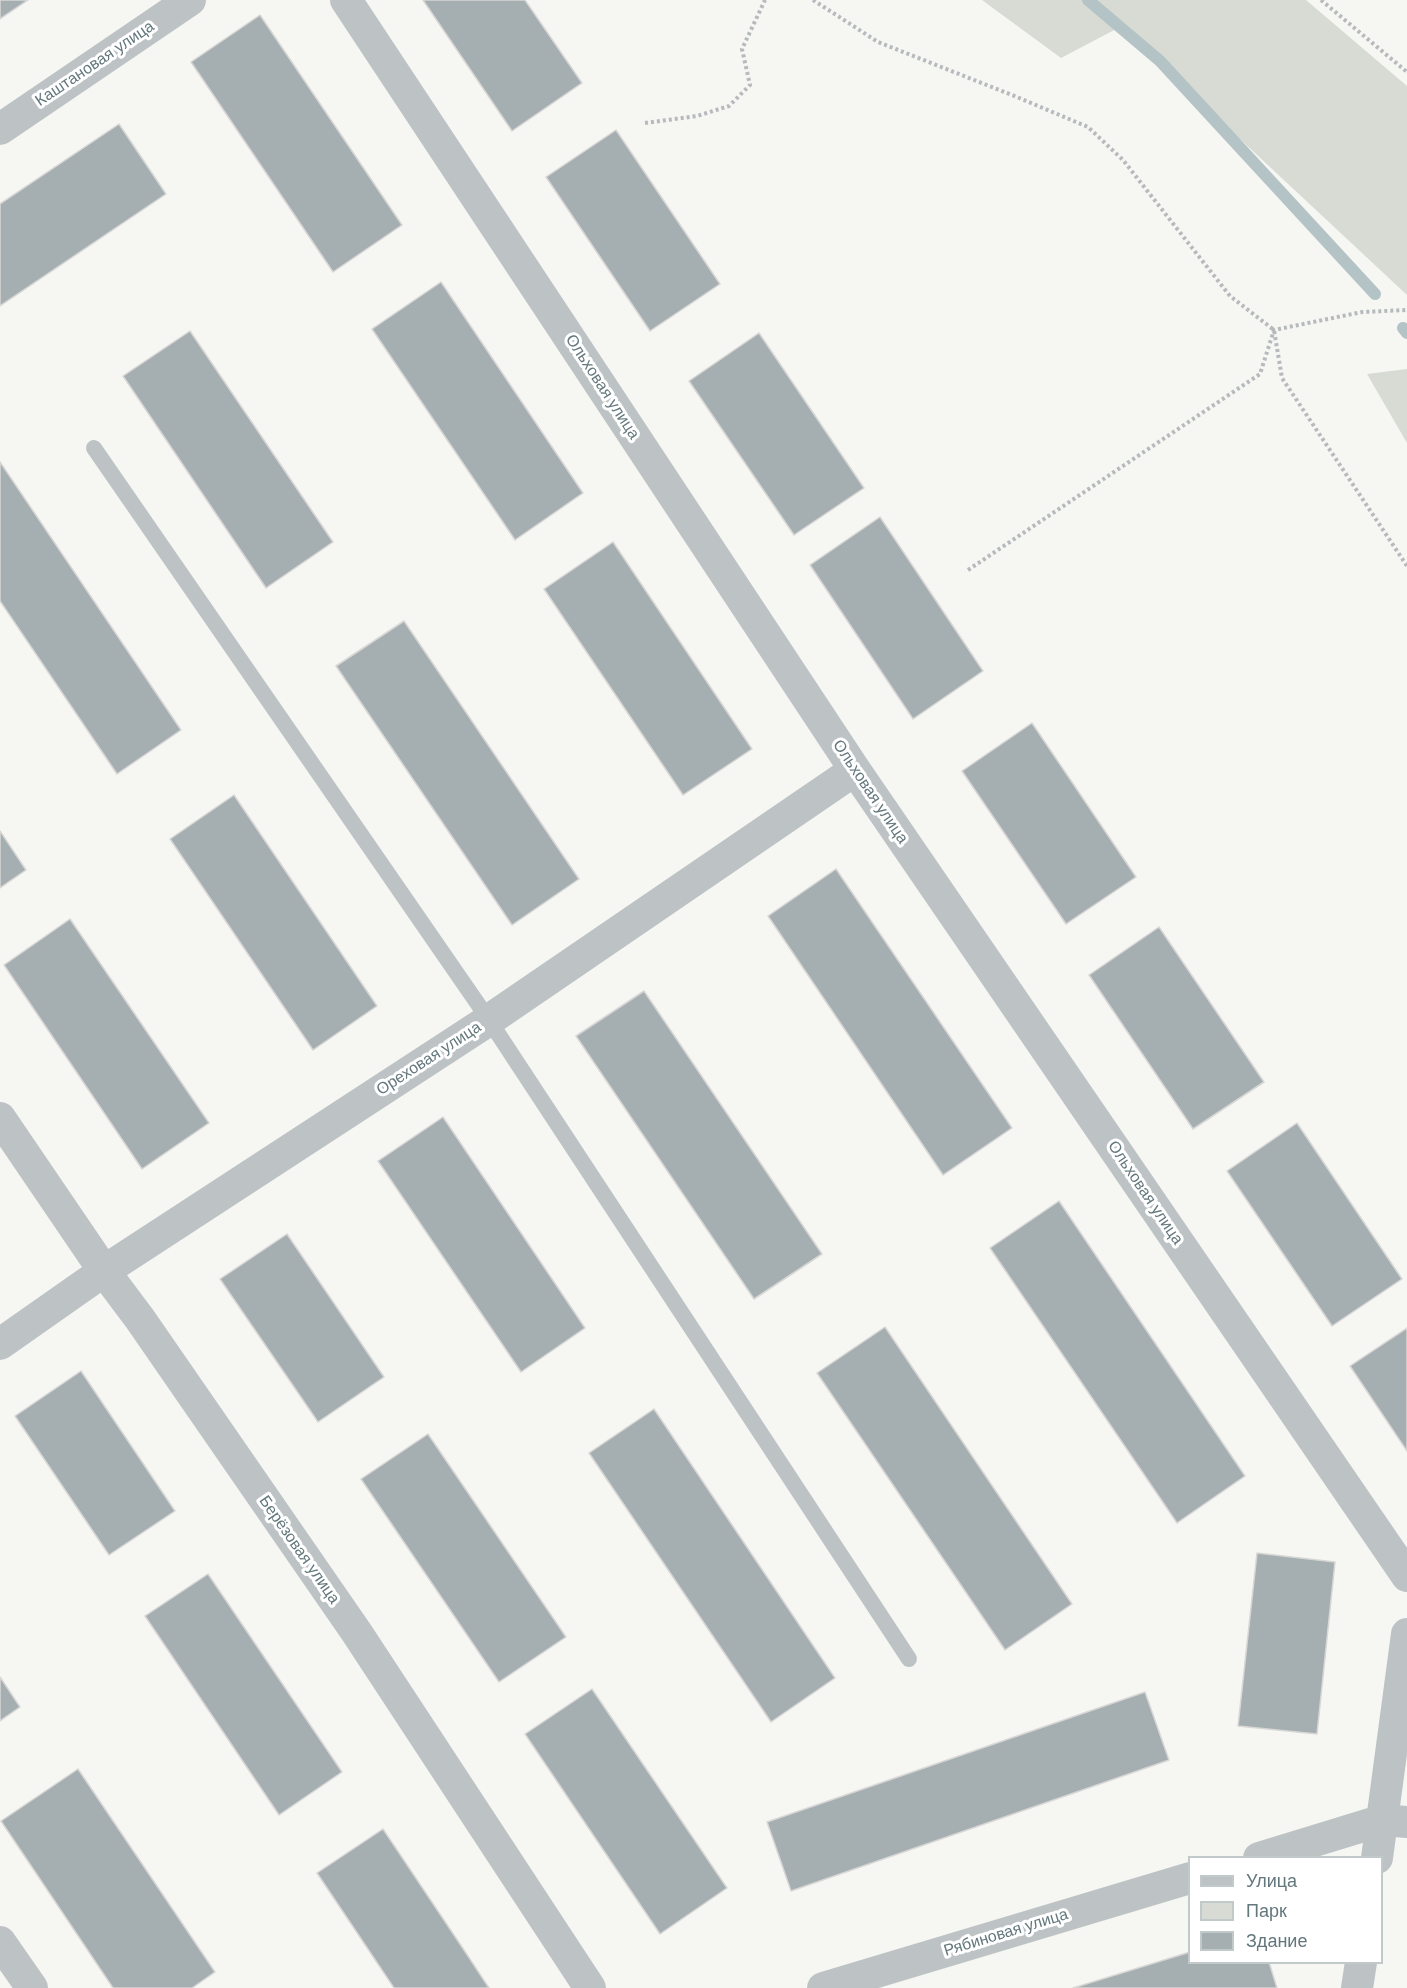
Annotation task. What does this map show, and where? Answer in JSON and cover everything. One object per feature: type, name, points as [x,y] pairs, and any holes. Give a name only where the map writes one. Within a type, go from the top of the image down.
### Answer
[{"type":"street","name":"Каштановая улица","points":[[0,129],[190,0]]},
{"type":"street","name":"Ольховая улица","points":[[346,0],[855,770],[1407,1576]]},
{"type":"street","name":"Ореховая улица","points":[[0,1344],[104,1271],[489,1020],[855,770]]},
{"type":"street","name":"Берёзовая улица","points":[[0,1118],[357,1633],[590,1988]]},
{"type":"street","points":[[1378,1856],[1395,1821],[1407,1634]]},
{"type":"street","points":[[1263,1856],[1395,1821]]},
{"type":"street","name":"Рябиновая улица","points":[[823,1988],[1188,1879]]},
{"type":"street","points":[[0,1942],[32,1988]]},
{"type":"street","points":[[1357,1988],[1361,1964]]},
{"type":"lane","points":[[94,448],[489,1020],[909,1659]]},
{"type":"path","points":[[645,123],[697,116],[729,106],[750,85],[742,49],[765,0]]},
{"type":"path","points":[[813,0],[878,42],[1088,127],[1123,160],[1230,296],[1274,330],[1282,378],[1407,566]]},
{"type":"path","points":[[1322,0],[1407,72]]},
{"type":"path","points":[[1274,330],[1362,312],[1407,310]]},
{"type":"path","points":[[968,570],[1260,374],[1274,330]]},
{"type":"green space","points":[[982,0],[1306,0],[1407,86],[1407,295],[1120,27],[1061,58]]},
{"type":"green space","points":[[1407,369],[1407,443],[1367,374]]},
{"type":"building","points":[[0,0],[28,0],[0,19]]},
{"type":"building","points":[[423,0],[525,0],[582,83],[512,131]]},
{"type":"building","points":[[260,15],[402,225],[333,272],[191,62]]},
{"type":"building","points":[[119,124],[166,194],[0,306],[0,204]]},
{"type":"building","points":[[616,130],[720,284],[650,331],[546,177]]},
{"type":"building","points":[[441,282],[583,493],[515,540],[372,329]]},
{"type":"building","points":[[190,331],[333,542],[266,588],[123,376]]},
{"type":"building","points":[[759,333],[864,488],[794,535],[689,381]]},
{"type":"building","points":[[0,462],[181,730],[117,774],[0,601]]},
{"type":"building","points":[[880,517],[983,671],[913,719],[810,565]]},
{"type":"building","points":[[613,542],[752,749],[683,795],[544,589]]},
{"type":"building","points":[[404,621],[579,879],[512,925],[336,666]]},
{"type":"building","points":[[1032,723],[1136,877],[1066,924],[962,771]]},
{"type":"building","points":[[234,795],[377,1006],[313,1050],[170,839]]},
{"type":"building","points":[[0,831],[26,870],[0,888]]},
{"type":"building","points":[[836,869],[1012,1128],[943,1175],[768,916]]},
{"type":"building","points":[[70,919],[209,1123],[142,1169],[4,965]]},
{"type":"building","points":[[1159,927],[1264,1082],[1193,1129],[1089,975]]},
{"type":"building","points":[[644,991],[822,1254],[754,1299],[576,1036]]},
{"type":"building","points":[[443,1117],[585,1328],[521,1372],[378,1161]]},
{"type":"building","points":[[1297,1123],[1402,1279],[1332,1326],[1227,1171]]},
{"type":"building","points":[[1059,1201],[1245,1476],[1177,1523],[990,1248]]},
{"type":"building","points":[[287,1234],[384,1377],[318,1422],[220,1279]]},
{"type":"building","points":[[885,1327],[1072,1604],[1005,1650],[817,1373]]},
{"type":"building","points":[[1407,1328],[1407,1451],[1350,1366]]},
{"type":"building","points":[[81,1371],[175,1511],[109,1555],[15,1416]]},
{"type":"building","points":[[654,1409],[835,1678],[771,1722],[589,1453]]},
{"type":"building","points":[[428,1434],[566,1637],[499,1682],[361,1479]]},
{"type":"building","points":[[1257,1553],[1335,1562],[1317,1734],[1238,1726]]},
{"type":"building","points":[[208,1574],[342,1772],[279,1815],[145,1616]]},
{"type":"building","points":[[0,1677],[20,1707],[0,1721]]},
{"type":"building","points":[[592,1689],[727,1888],[660,1934],[525,1734]]},
{"type":"building","points":[[1145,1692],[1169,1760],[791,1891],[767,1822]]},
{"type":"building","points":[[78,1769],[215,1972],[192,1988],[113,1988],[1,1821]]},
{"type":"building","points":[[383,1829],[489,1988],[394,1988],[317,1873]]},
{"type":"building","points":[[1188,1953],[1188,1964],[1270,1964],[1277,1988],[1073,1988]]},
{"type":"waterway","points":[[1088,0],[1160,61],[1375,294]]},
{"type":"waterway","points":[[1403,328],[1407,333]]}]
